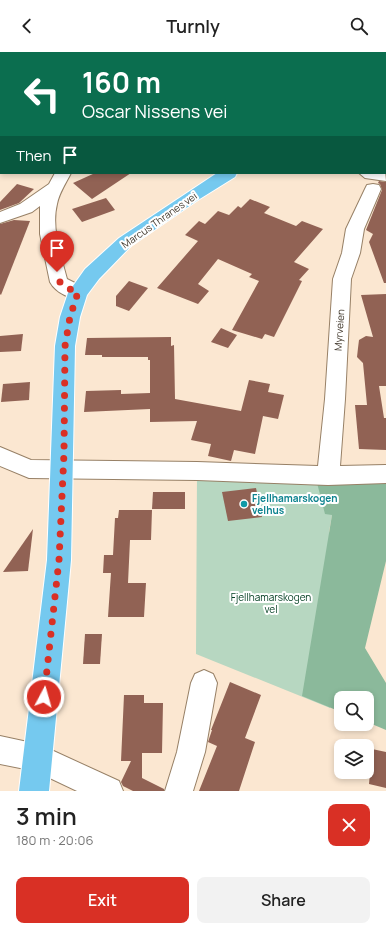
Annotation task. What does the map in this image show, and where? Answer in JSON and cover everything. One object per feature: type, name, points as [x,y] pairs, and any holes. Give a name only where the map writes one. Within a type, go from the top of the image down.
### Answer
[{"type":"main road","name":"Marcus Thranes vei","points":[[34,791],[59,560],[65,346],[70,317],[78,292],[92,274],[126,242],[192,196],[227,174]]},
{"type":"street","points":[[63,174],[54,188],[48,208],[49,231],[54,261],[60,282],[70,289],[78,292]]},
{"type":"street","name":"Myrveien","points":[[328,476],[342,279],[351,253],[355,229],[375,179]]},
{"type":"street","points":[[0,218],[26,208],[54,188]]},
{"type":"street","points":[[0,456],[29,470],[196,470],[328,476],[386,474]]},
{"type":"street","points":[[179,791],[191,752],[204,683]]},
{"type":"street","points":[[0,750],[37,758],[109,791]]},
{"type":"green space","name":"Fjellhamarskogen vel","points":[[197,474],[316,479],[332,515],[329,532],[354,630],[330,708],[196,654]]},
{"type":"green space","points":[[316,479],[386,480],[386,561],[365,648],[386,683],[386,730],[374,725],[374,691],[334,691],[334,709],[302,696],[332,515],[325,514]]},
{"type":"building","points":[[93,174],[130,174],[92,199],[73,183]]},
{"type":"building","points":[[379,181],[386,182],[386,283],[384,283],[369,242],[373,234],[366,230],[382,190],[380,184],[378,183]]},
{"type":"building","points":[[17,184],[34,189],[19,203],[0,210],[0,202]]},
{"type":"building","points":[[106,198],[115,210],[82,222],[72,209]]},
{"type":"building","points":[[250,199],[270,207],[264,213],[296,226],[302,221],[323,229],[294,262],[309,269],[299,280],[302,281],[274,337],[265,334],[262,339],[232,330],[259,281],[249,277],[252,274],[218,259],[198,284],[209,291],[198,304],[157,288],[198,241],[185,235],[199,221],[205,224],[218,211],[229,215],[238,206],[241,208]]},
{"type":"building","points":[[14,220],[30,221],[1,295],[0,224]]},
{"type":"building","points":[[129,281],[148,288],[129,311],[116,306],[116,296]]},
{"type":"building","points":[[386,294],[386,386],[379,386],[384,418],[386,418],[386,450],[359,449],[355,405],[367,405],[363,363],[357,357],[359,340],[366,336],[373,337],[361,295]]},
{"type":"building","points":[[221,328],[237,335],[228,348],[211,342]]},
{"type":"building","points":[[23,334],[21,351],[0,352],[0,336]]},
{"type":"building","points":[[171,337],[171,346],[174,345],[175,399],[241,411],[249,380],[270,384],[268,392],[284,395],[278,419],[263,416],[255,454],[234,450],[231,461],[208,456],[211,444],[191,440],[197,421],[150,422],[150,409],[84,412],[86,391],[121,390],[121,394],[150,393],[150,360],[148,360],[148,357],[102,357],[102,355],[85,355],[87,338]]},
{"type":"building","points":[[30,382],[29,400],[1,402],[3,384]]},
{"type":"building","name":"Fjellhamarskogen velhus","points":[[256,488],[262,517],[228,521],[222,492]]},
{"type":"building","points":[[153,492],[185,492],[185,509],[152,509]]},
{"type":"building","points":[[119,510],[152,510],[151,540],[130,540],[128,583],[146,583],[144,617],[108,617],[111,573],[103,573],[104,555],[113,555],[115,518],[118,518]]},
{"type":"building","points":[[33,529],[28,571],[3,572]]},
{"type":"building","points":[[85,634],[102,634],[100,664],[83,664]]},
{"type":"building","points":[[230,682],[261,695],[245,738],[255,742],[239,791],[199,791],[217,746],[208,742],[211,730]]},
{"type":"building","points":[[124,695],[144,695],[144,703],[163,703],[162,753],[142,753],[142,778],[164,789],[164,791],[133,791],[123,786],[121,782],[131,761],[121,761]]},
{"type":"building","points":[[374,749],[386,752],[386,788],[369,784],[369,779],[374,779]]},
{"type":"place","name":"Fjellhamarskogen velhus","points":[[244,504]]},
{"type":"route","points":[[44,697],[59,560],[62,469],[64,453],[65,346],[70,317],[78,292],[70,289],[60,282],[57,272]]}]
